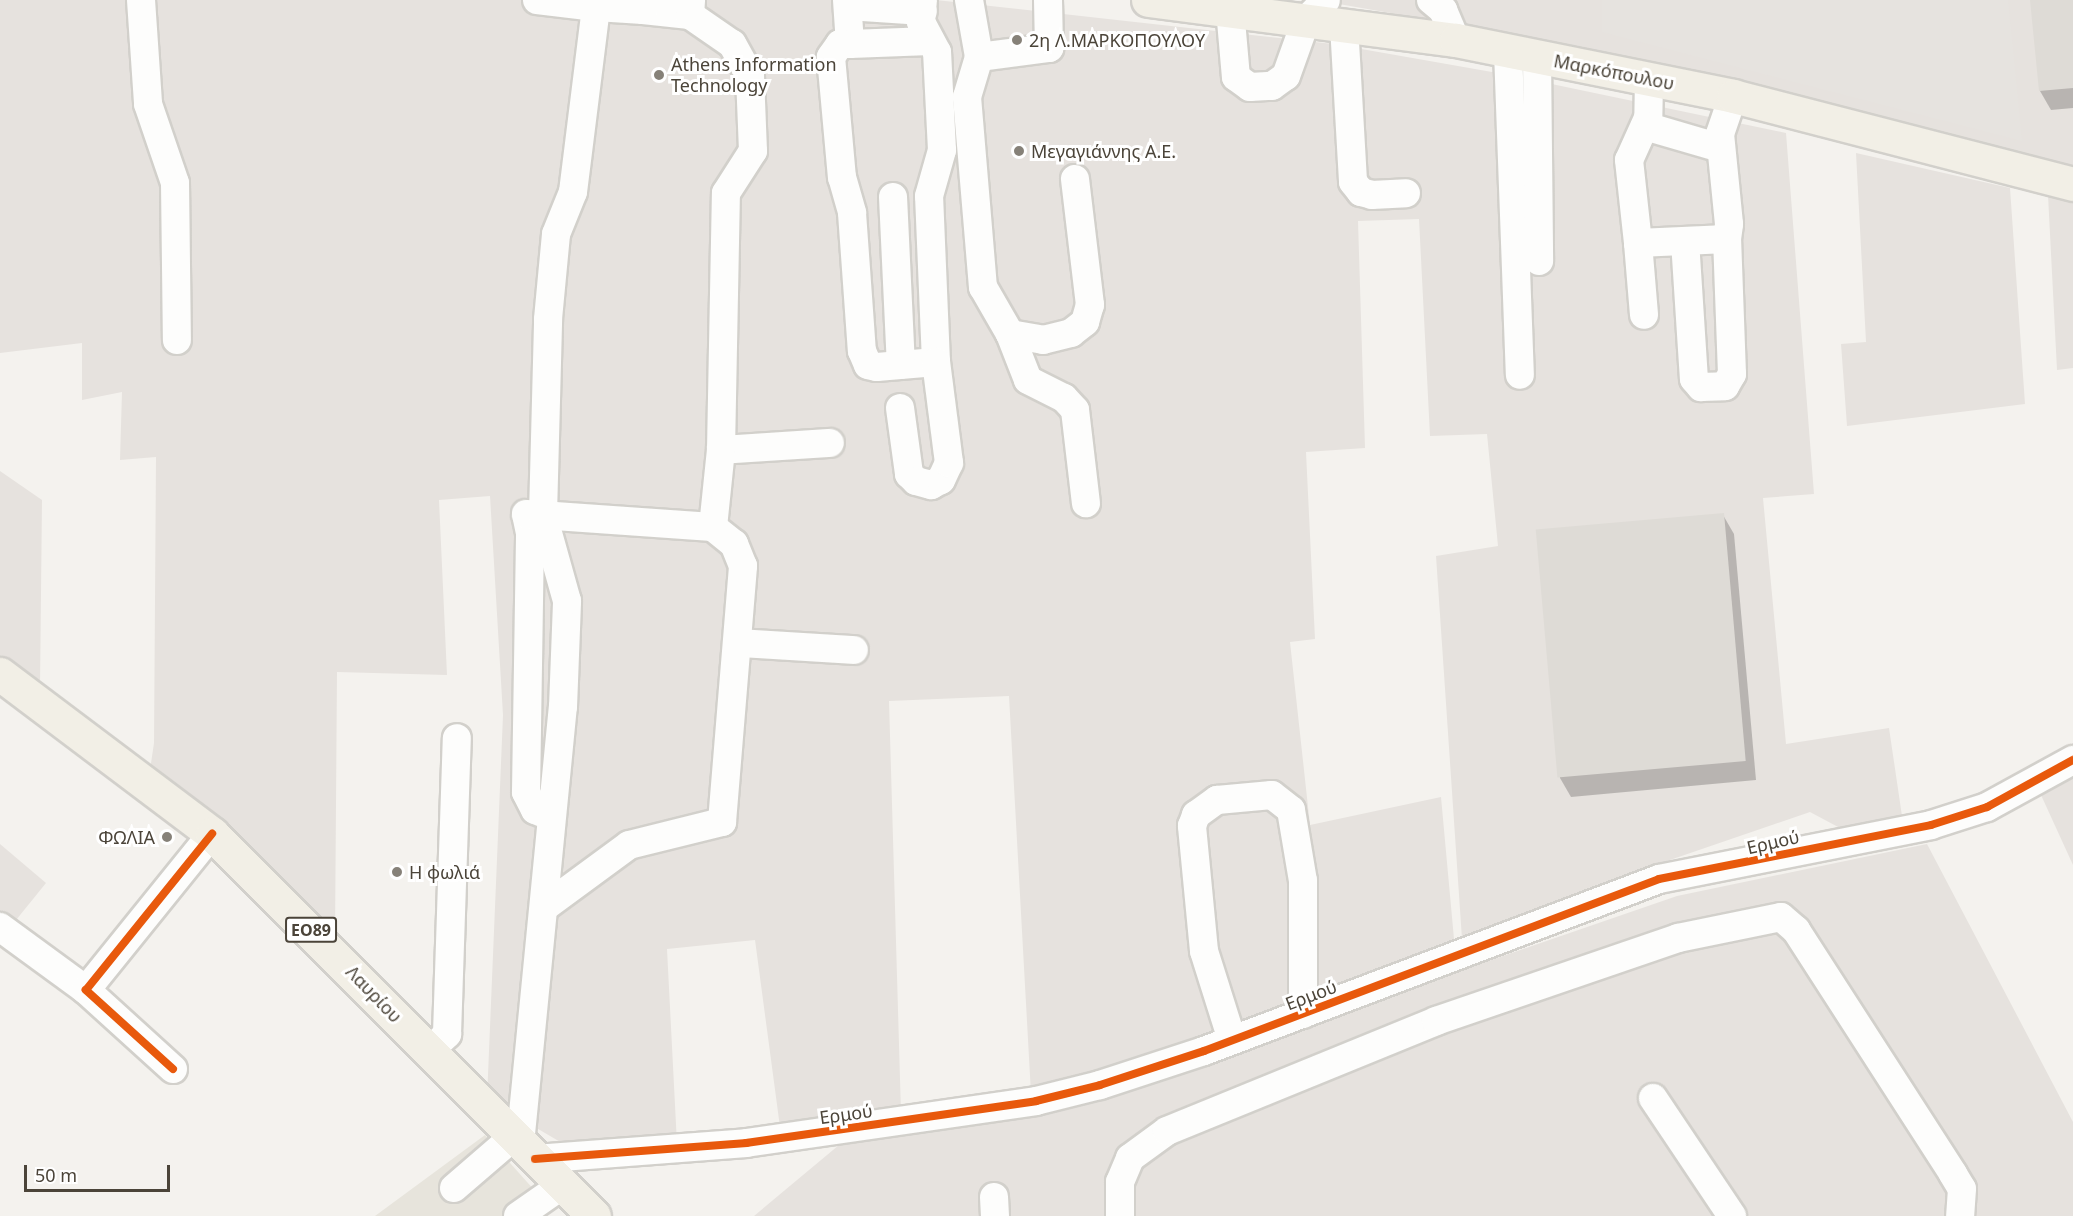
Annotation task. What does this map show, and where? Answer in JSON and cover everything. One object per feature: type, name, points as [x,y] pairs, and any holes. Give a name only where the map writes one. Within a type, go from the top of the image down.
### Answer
[{"type":"main road","name":"Μαρκόπουλου","points":[[1148,0],[1230,9],[1325,15],[1455,40],[1733,96],[2073,184]]},
{"type":"main road","name":"Λαυρίου","points":[[0,674],[34,713],[138,775],[212,834],[561,1186],[594,1216]]},
{"type":"main road","points":[[107,782],[138,775]]},
{"type":"street","points":[[141,0],[148,104],[175,183],[177,340]]},
{"type":"street","points":[[537,0],[596,8],[644,5],[691,7],[732,44],[750,76],[753,151],[726,193],[721,450],[713,526]]},
{"type":"street","points":[[969,0],[979,57],[967,96],[983,287],[1010,334],[1028,380],[1064,398],[1076,410],[1086,503]]},
{"type":"street","points":[[979,57],[1049,48],[1048,0]]},
{"type":"street","points":[[1431,0],[1443,10],[1455,40]]},
{"type":"street","points":[[850,44],[848,3],[923,5],[921,22],[937,52],[942,150],[929,196],[936,362],[949,463],[941,480],[931,485],[916,481],[909,474],[900,408]]},
{"type":"street","points":[[454,1188],[523,1147],[546,906],[550,816],[563,707],[567,601],[534,508],[536,392],[556,234],[573,192],[596,8]]},
{"type":"street","points":[[1230,9],[1236,77],[1250,87],[1272,86],[1286,76],[1325,15]]},
{"type":"street","points":[[1325,15],[1353,182],[1361,192],[1372,195],[1406,193]]},
{"type":"street","points":[[930,41],[840,44],[831,57],[842,177],[852,213],[862,351],[868,365],[936,362]]},
{"type":"street","points":[[1523,54],[1539,261]]},
{"type":"street","points":[[1520,375],[1523,54]]},
{"type":"street","points":[[1644,315],[1629,160],[1645,126],[1649,79]]},
{"type":"street","points":[[1685,241],[1694,379],[1701,387],[1725,386],[1732,374],[1727,239],[1729,224],[1720,134],[1733,96]]},
{"type":"street","points":[[1645,126],[1720,148]]},
{"type":"street","points":[[1010,334],[1043,340],[1071,333],[1085,322],[1090,305],[1075,179]]},
{"type":"street","points":[[847,198],[929,196]]},
{"type":"street","points":[[893,197],[901,365]]},
{"type":"street","points":[[1638,243],[1727,239]]},
{"type":"street","points":[[529,319],[536,392]]},
{"type":"street","points":[[721,450],[830,443]]},
{"type":"street","points":[[546,906],[628,846],[722,822],[739,644],[743,566],[734,544],[713,526],[534,508],[526,514],[530,533],[526,792],[535,810],[550,816]]},
{"type":"street","points":[[739,644],[854,650]]},
{"type":"street","points":[[429,1051],[447,1034],[457,738]]},
{"type":"street","name":"Ερμού","points":[[523,1147],[746,1143],[1036,1101],[1100,1085],[1232,1040],[1659,879],[1931,825],[1987,807],[2071,766]]},
{"type":"street","points":[[1232,1040],[1204,951],[1192,826],[1196,815],[1217,800],[1272,795],[1290,810],[1303,880],[1304,1014]]},
{"type":"street","points":[[86,990],[212,834]]},
{"type":"street","points":[[1120,1216],[1120,1182],[1131,1158],[1167,1131],[1447,1017],[1678,938],[1780,917],[1803,939],[1953,1174],[1962,1189],[1960,1216]]},
{"type":"street","points":[[0,927],[86,990],[172,1069]]},
{"type":"street","points":[[1653,1098],[1732,1216]]},
{"type":"street","points":[[518,1216],[561,1186]]},
{"type":"shaded area","points":[[0,0],[936,0],[1333,44],[1509,75],[1786,133],[1814,494],[1763,498],[1786,744],[1889,728],[1902,816],[1840,828],[1810,812],[1594,886],[1462,939],[1436,556],[1498,546],[1487,434],[1430,436],[1419,219],[1358,221],[1365,448],[1306,452],[1315,639],[1290,642],[1310,825],[1441,797],[1454,939],[1160,1052],[1031,1094],[1009,696],[889,701],[901,1113],[780,1127],[755,940],[667,949],[677,1144],[562,1143],[487,1099],[503,715],[490,496],[439,500],[447,675],[337,672],[335,937],[150,770],[154,743],[156,457],[120,460],[122,392],[82,400],[82,343],[0,353]]},
{"type":"shaded area","points":[[1316,0],[2073,0],[2073,166],[1584,47]]},
{"type":"shaded area","points":[[1602,0],[2008,0],[2022,141],[1602,32]]},
{"type":"shaded area","points":[[1856,153],[2010,188],[2025,404],[1847,426],[1841,344],[1866,342]]},
{"type":"shaded area","points":[[2048,195],[2073,201],[2073,368],[2057,370]]},
{"type":"shaded area","points":[[0,471],[42,500],[40,687],[0,658]]},
{"type":"shaded area","points":[[2073,775],[2073,865],[2041,795]]},
{"type":"shaded area","points":[[0,844],[46,883],[12,925],[0,916]]},
{"type":"shaded area","points":[[1927,844],[2073,1122],[2073,1216],[754,1216],[845,1140],[1093,1097],[1677,896]]},
{"type":"shaded area","points":[[485,1135],[536,1192],[504,1216],[375,1216]]},
{"type":"building","points":[[2030,0],[2073,0],[2073,88],[2039,91]]},
{"type":"building","points":[[1724,513],[1746,761],[1557,778],[1536,529]]},
{"type":"cycle path","points":[[535,1159],[746,1143],[1036,1101],[1100,1085],[1204,1051],[1659,879],[1931,825],[1987,807],[2073,760]]},
{"type":"cycle path","points":[[173,1069],[86,990],[212,834]]},
{"type":"place","name":"2η Λ.ΜΑΡΚΟΠΟΥΛΟΥ","points":[[1017,40]]},
{"type":"place","name":"Athens Information Technology","points":[[659,75]]},
{"type":"place","name":"Μεγαγιάννης Α.Ε.","points":[[1019,151]]},
{"type":"place","name":"ΦΩΛΙΑ","points":[[167,837]]},
{"type":"place","name":"Η φωλιά","points":[[397,872]]}]
